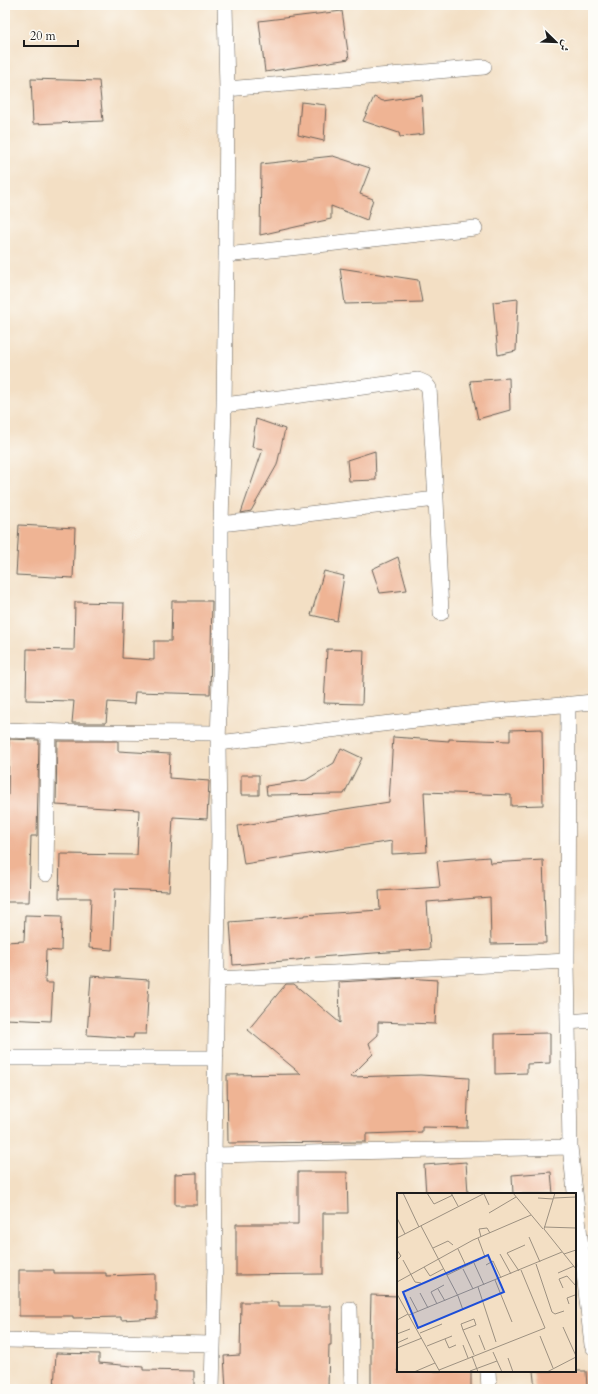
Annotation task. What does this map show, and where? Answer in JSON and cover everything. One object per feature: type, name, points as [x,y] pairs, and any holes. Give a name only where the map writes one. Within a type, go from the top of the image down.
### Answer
[{"type":"street","points":[[212,1389],[215,1268],[214,1155],[219,831],[218,738],[221,643],[221,524],[226,255],[227,89],[225,5]]},
{"type":"street","points":[[227,89],[484,67]]},
{"type":"street","points":[[226,255],[475,228]]},
{"type":"street","points":[[224,405],[418,380],[425,383],[429,388],[441,613]]},
{"type":"street","points":[[221,524],[436,500]]},
{"type":"street","points":[[5,730],[218,738],[593,702]]},
{"type":"street","points":[[568,704],[567,961],[570,1147],[575,1193]]},
{"type":"street","points":[[46,874],[48,731]]},
{"type":"street","points":[[217,979],[567,961]]},
{"type":"street","points":[[568,1022],[593,1020]]},
{"type":"street","points":[[5,1058],[216,1058]]},
{"type":"street","points":[[214,1155],[570,1147]]},
{"type":"street","points":[[576,1201],[593,1347]]},
{"type":"street","points":[[350,1309],[352,1389]]},
{"type":"street","points":[[5,1340],[212,1344]]},
{"type":"street","points":[[488,1372],[489,1389]]},
{"type":"building","points":[[342,11],[349,59],[265,72],[259,21]]},
{"type":"building","points":[[31,79],[99,81],[103,121],[33,124]]},
{"type":"building","points":[[422,95],[424,134],[400,137],[399,133],[363,121],[374,97],[383,101]]},
{"type":"building","points":[[301,102],[326,105],[324,141],[298,135]]},
{"type":"building","points":[[333,156],[370,168],[360,194],[373,199],[367,220],[331,206],[331,219],[260,235],[261,164]]},
{"type":"building","points":[[340,268],[418,280],[422,302],[345,304]]},
{"type":"building","points":[[518,299],[516,351],[498,355],[493,302]]},
{"type":"building","points":[[509,378],[510,410],[478,419],[470,381]]},
{"type":"building","points":[[256,419],[285,429],[277,465],[251,511],[241,513],[263,449],[252,447]]},
{"type":"building","points":[[375,451],[376,480],[349,481],[347,460]]},
{"type":"building","points":[[19,525],[75,528],[73,578],[16,575]]},
{"type":"building","points":[[398,557],[407,590],[380,593],[372,569]]},
{"type":"building","points":[[324,571],[344,576],[337,621],[311,615]]},
{"type":"building","points":[[172,601],[212,601],[210,694],[135,692],[134,704],[108,702],[106,723],[72,723],[74,701],[26,700],[27,649],[74,650],[75,602],[124,603],[122,658],[154,660],[154,641],[171,641]]},
{"type":"building","points":[[327,649],[364,650],[362,704],[324,703]]},
{"type":"building","points":[[542,729],[543,805],[511,806],[511,795],[424,792],[427,852],[392,854],[392,841],[244,864],[238,826],[389,802],[393,737],[449,741],[449,739],[510,741],[510,730]]},
{"type":"building","points":[[9,739],[39,740],[37,836],[31,836],[29,902],[5,902],[5,796],[8,796]]},
{"type":"building","points":[[57,741],[118,741],[118,751],[170,754],[169,778],[209,781],[207,819],[173,817],[169,891],[115,889],[112,950],[89,948],[91,898],[59,898],[60,854],[137,855],[139,810],[56,805]]},
{"type":"building","points":[[341,748],[362,758],[344,794],[267,795],[266,786],[306,780],[334,763]]},
{"type":"building","points":[[241,775],[259,775],[259,795],[241,795]]},
{"type":"building","points":[[489,857],[490,863],[543,860],[546,943],[491,944],[490,897],[427,902],[430,949],[233,965],[230,922],[380,910],[379,891],[440,887],[437,861]]},
{"type":"building","points":[[25,915],[62,916],[61,951],[46,950],[45,983],[53,983],[51,1021],[5,1019],[5,942],[24,941]]},
{"type":"building","points":[[91,976],[149,980],[146,1034],[134,1034],[133,1038],[87,1035]]},
{"type":"building","points":[[406,978],[437,980],[435,1024],[378,1022],[378,1035],[369,1043],[373,1054],[350,1077],[420,1075],[469,1078],[467,1128],[422,1127],[422,1132],[366,1134],[366,1142],[228,1143],[227,1075],[301,1074],[248,1030],[286,984],[294,984],[340,1023],[339,982]]},
{"type":"building","points":[[550,1033],[550,1063],[527,1064],[527,1073],[495,1074],[495,1034]]},
{"type":"building","points":[[466,1162],[468,1193],[426,1193],[424,1165]]},
{"type":"building","points":[[298,1172],[347,1172],[348,1213],[323,1213],[323,1274],[236,1275],[236,1224],[298,1224]]},
{"type":"building","points":[[551,1172],[553,1193],[513,1193],[512,1175]]},
{"type":"building","points":[[197,1173],[197,1205],[175,1205],[175,1174]]},
{"type":"building","points":[[19,1270],[54,1270],[54,1273],[106,1273],[106,1276],[155,1274],[155,1301],[157,1301],[157,1318],[121,1320],[121,1317],[73,1318],[73,1316],[19,1316]]},
{"type":"building","points":[[371,1295],[397,1296],[397,1372],[471,1372],[471,1389],[371,1389]]},
{"type":"building","points":[[241,1302],[279,1302],[279,1306],[331,1306],[331,1345],[329,1345],[328,1389],[226,1389],[224,1356],[240,1355]]},
{"type":"building","points":[[56,1353],[99,1354],[99,1363],[143,1367],[143,1370],[194,1371],[194,1389],[54,1389]]},
{"type":"building","points":[[586,1371],[587,1387],[569,1389],[535,1389],[533,1372]]}]
